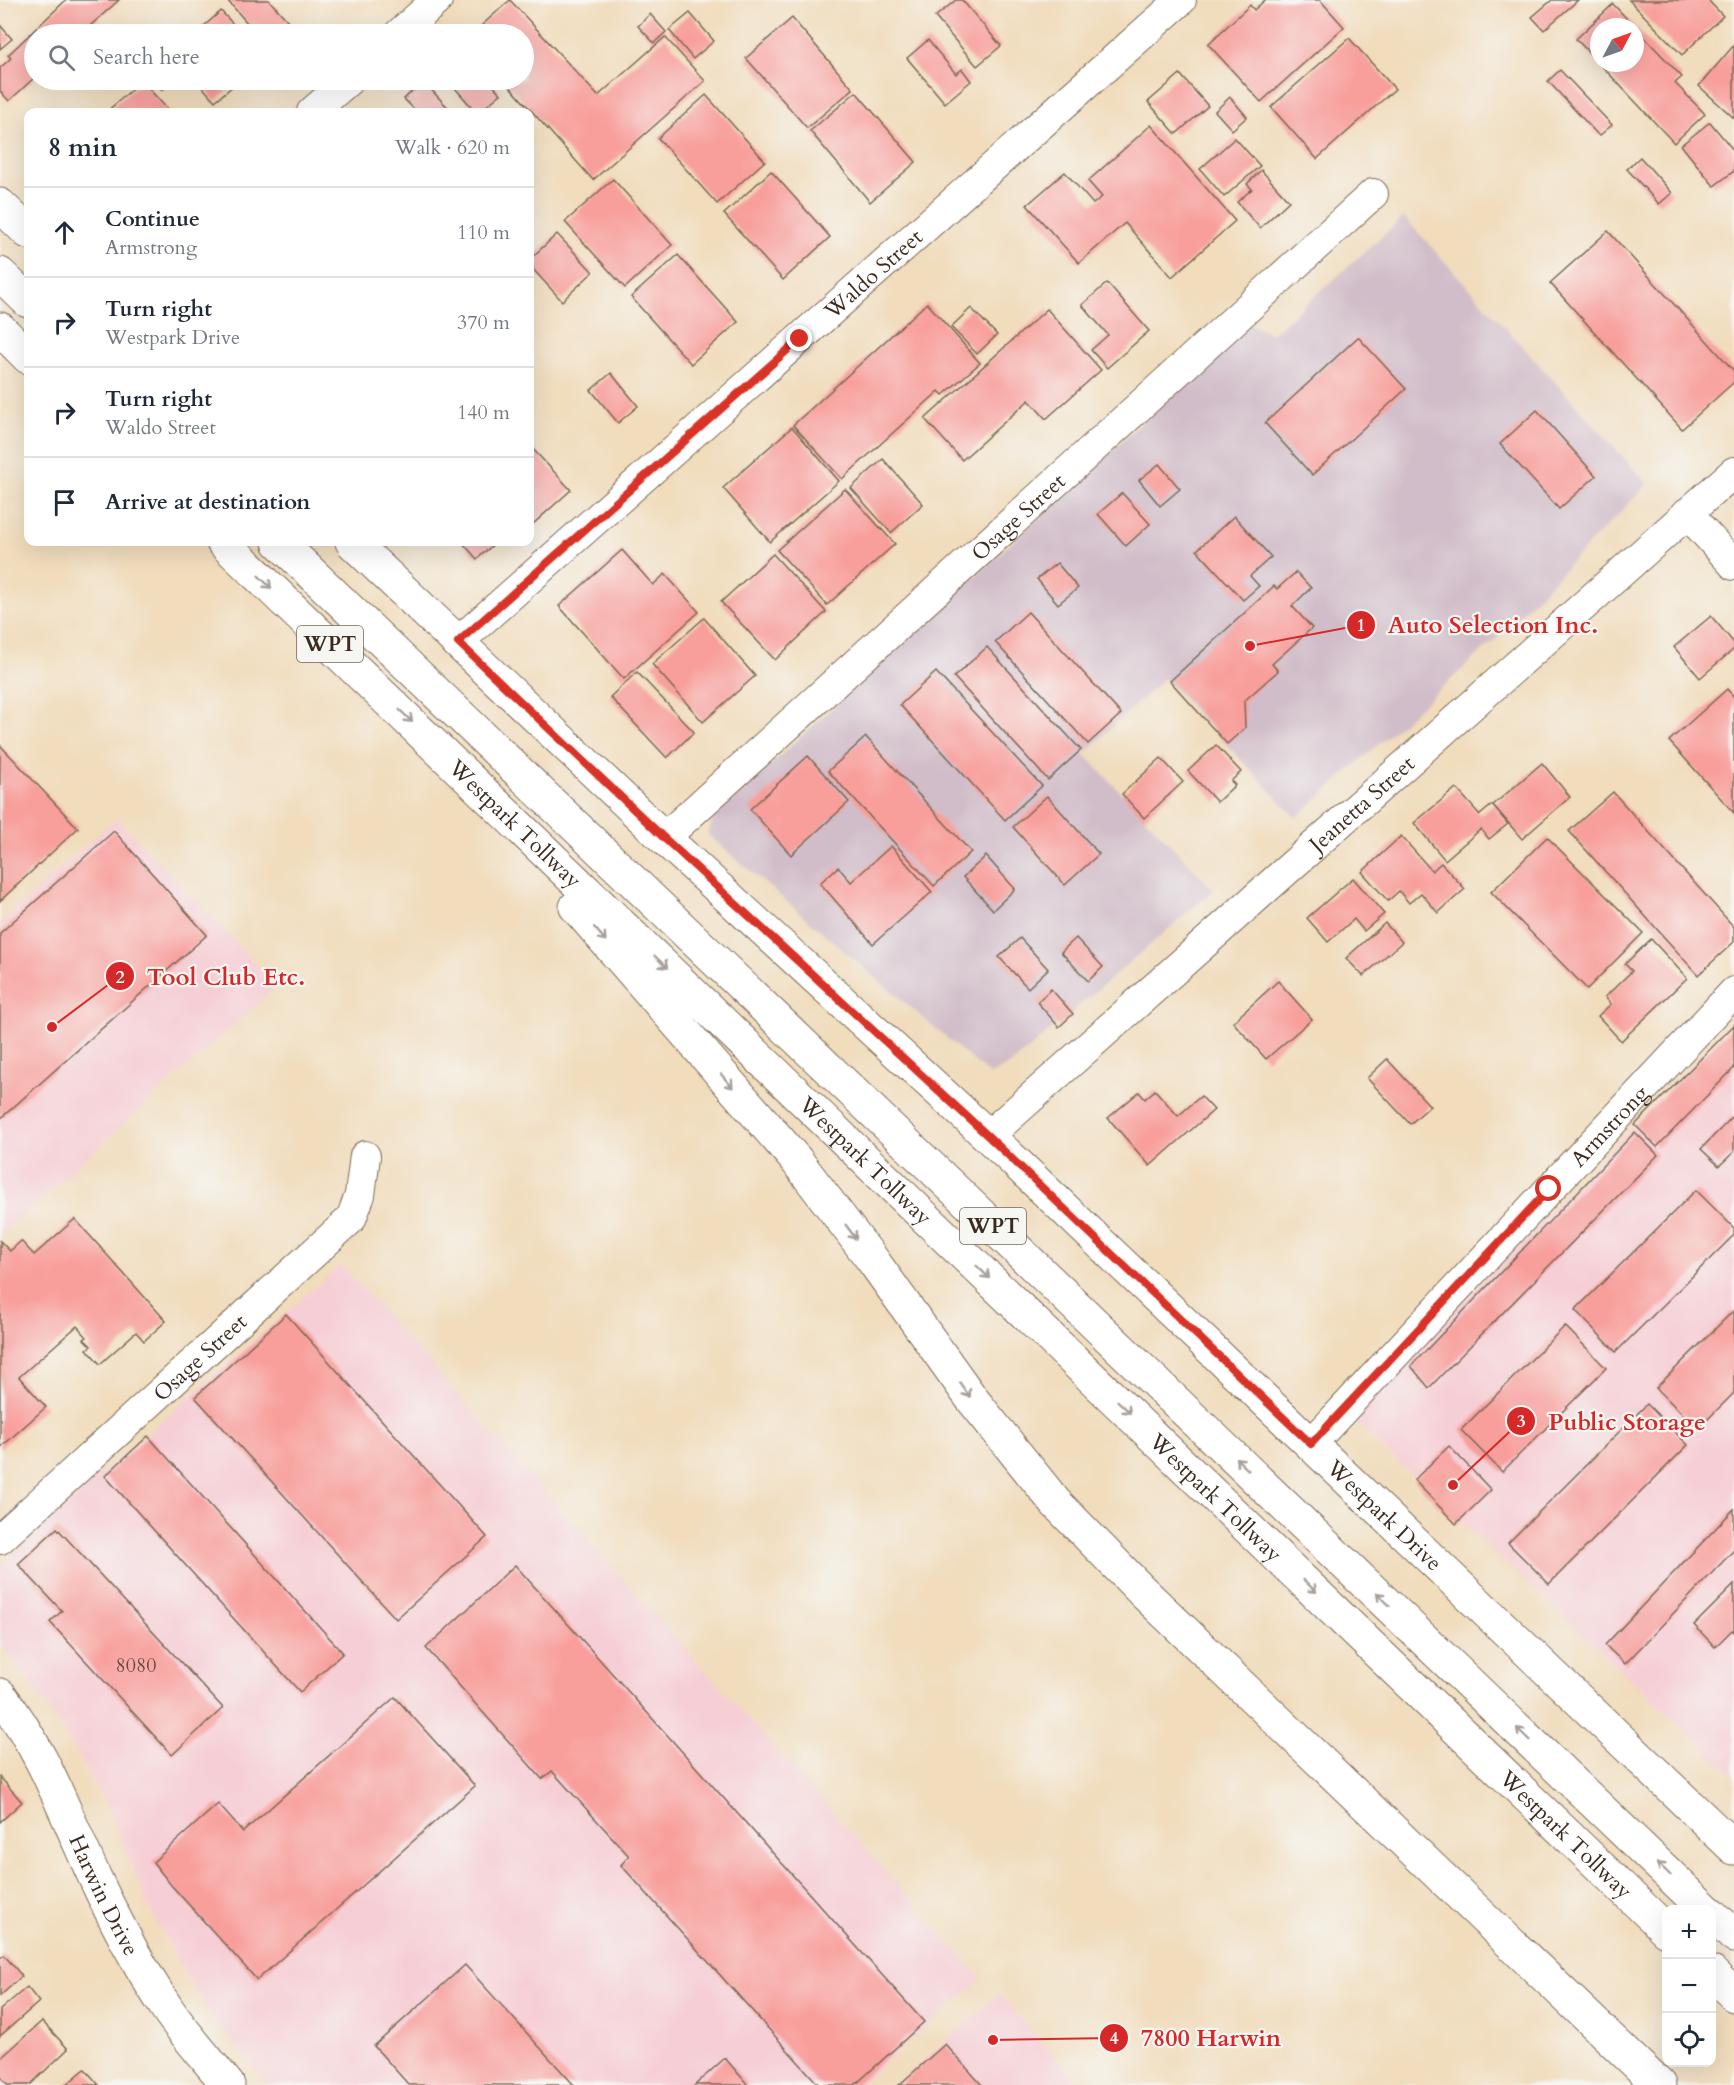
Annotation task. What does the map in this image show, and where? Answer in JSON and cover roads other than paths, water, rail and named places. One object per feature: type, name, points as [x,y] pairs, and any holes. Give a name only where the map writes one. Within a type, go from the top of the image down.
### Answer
[{"type":"main road","points":[[0,205],[24,228]]},
{"type":"main road","points":[[0,274],[24,297]]},
{"type":"main road","points":[[0,329],[24,353]]},
{"type":"main road","name":"Westpark Tollway","points":[[227,546],[1662,1926]]},
{"type":"main road","name":"Westpark Tollway","points":[[283,546],[1701,1905]]},
{"type":"main road","name":"Westpark Drive","points":[[356,546],[664,838],[988,1136],[1734,1848]]},
{"type":"main road","points":[[438,747],[797,1161],[874,1262],[972,1399],[1055,1502],[1142,1591],[1659,2085]]},
{"type":"main road","name":"Harwin Drive","points":[[0,1695],[23,1727],[54,1787],[129,1946],[169,2011],[228,2085]]},
{"type":"main road","points":[[1716,1918],[1734,1936]]},
{"type":"main road","points":[[1716,1977],[1734,1995]]},
{"type":"street","points":[[410,24],[437,0]]},
{"type":"street","name":"Waldo Street","points":[[458,642],[1181,0]]},
{"type":"street","points":[[317,108],[337,90]]},
{"type":"street","name":"Osage Street","points":[[664,838],[1373,194]]},
{"type":"street","name":"Jeanetta Street","points":[[988,1136],[1734,472]]},
{"type":"street","points":[[1687,513],[1734,565]]},
{"type":"street","name":"Armstrong","points":[[1311,1444],[1734,992]]},
{"type":"street","name":"Osage Street","points":[[0,1539],[351,1219],[360,1195],[365,1156]]},
{"type":"place","name":"Auto Selection Inc.","points":[[1250,646]]},
{"type":"place","name":"Tool Club Etc.","points":[[52,1027]]},
{"type":"place","name":"Public Storage","points":[[1453,1485]]},
{"type":"place","name":"7800 Harwin","points":[[993,2040]]}]
